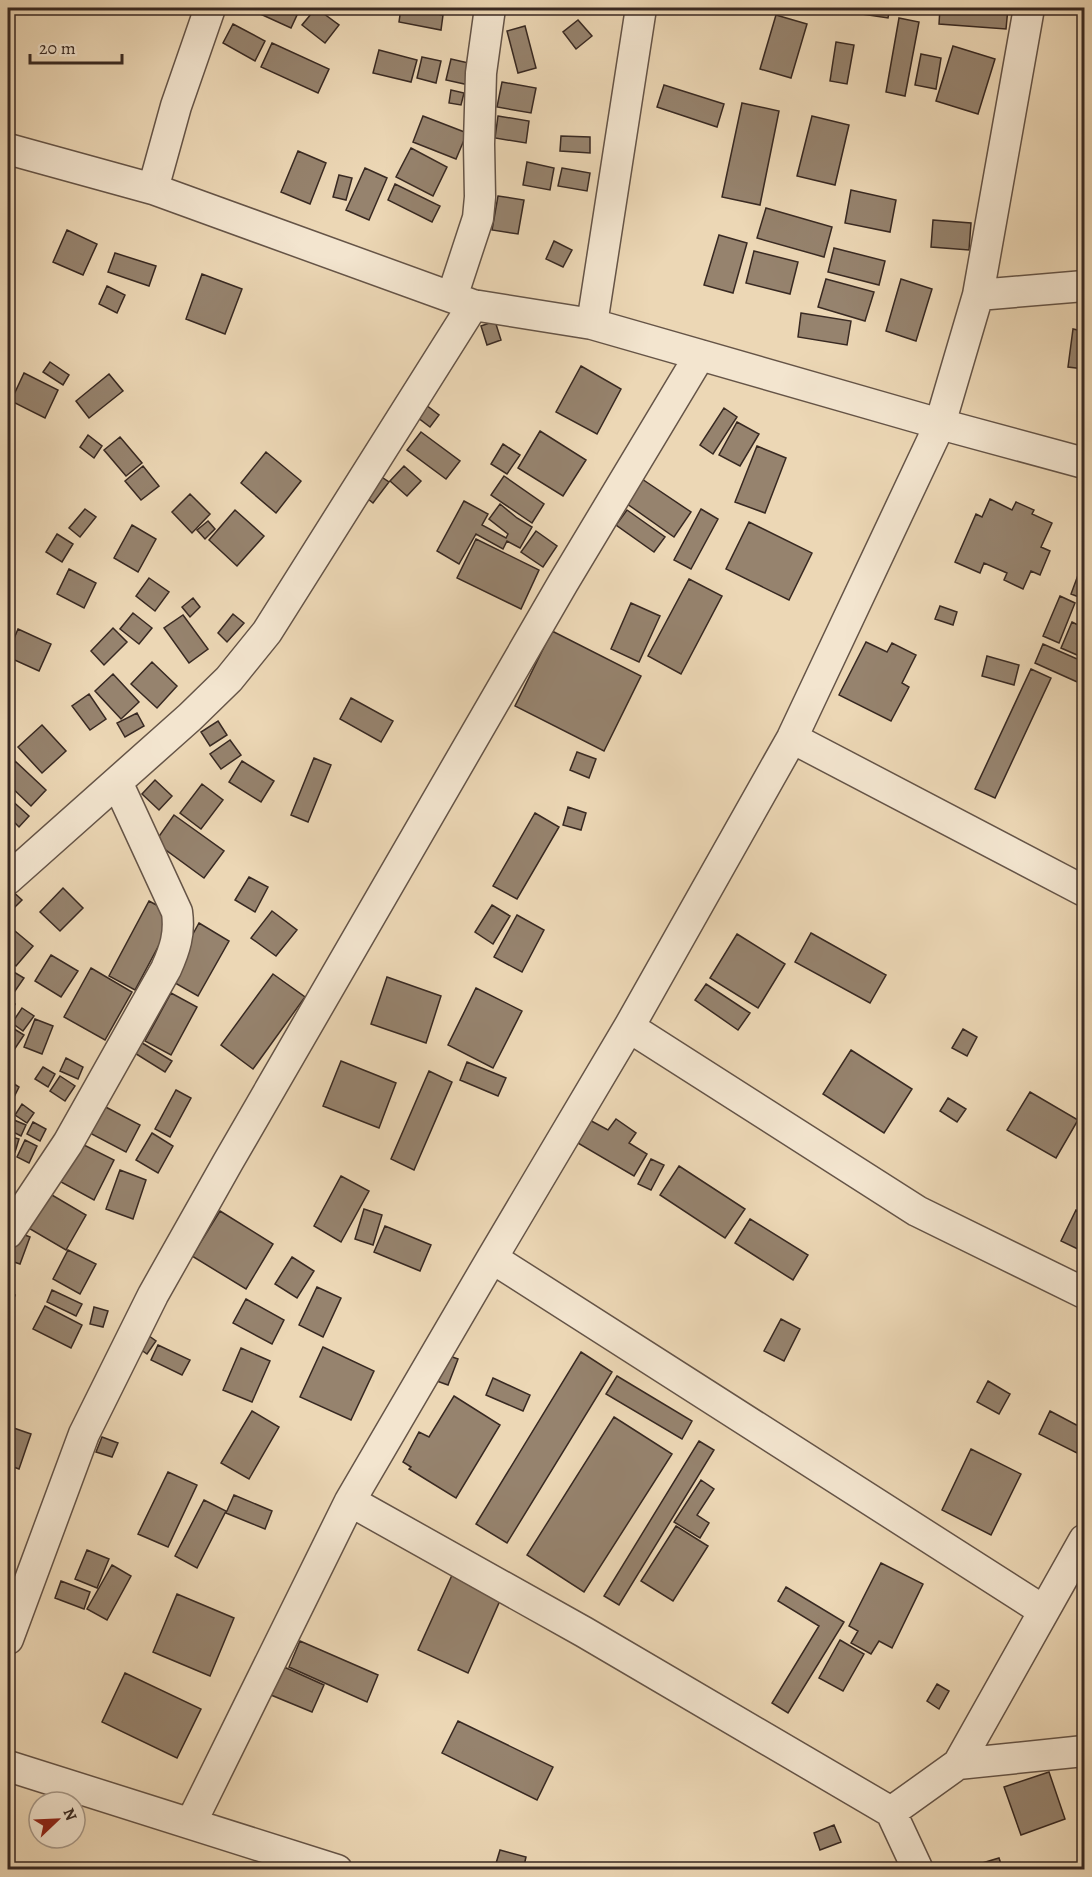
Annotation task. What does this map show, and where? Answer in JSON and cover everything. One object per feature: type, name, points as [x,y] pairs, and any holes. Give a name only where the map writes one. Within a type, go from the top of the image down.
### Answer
[{"type":"street","points":[[153,189],[176,106],[210,8]]},
{"type":"street","points":[[8,879],[190,717],[229,679],[267,632],[462,301],[478,218],[481,73],[490,8]]},
{"type":"street","points":[[592,324],[641,8]]},
{"type":"street","points":[[191,1822],[350,1501],[629,1027],[792,738],[940,424],[978,296],[1029,8]]},
{"type":"street","points":[[8,149],[153,189],[462,301],[592,324],[1084,463]]},
{"type":"street","points":[[978,296],[1084,286]]},
{"type":"street","points":[[8,1639],[84,1434],[153,1295],[563,583],[700,355]]},
{"type":"street","points":[[792,738],[1084,891]]},
{"type":"street","points":[[8,1233],[68,1143],[160,979],[176,946],[179,926],[177,912],[117,783]]},
{"type":"street","points":[[629,1027],[917,1211],[1084,1293]]},
{"type":"street","points":[[492,1258],[1044,1611]]},
{"type":"street","points":[[350,1501],[584,1632],[891,1812],[918,1869]]},
{"type":"street","points":[[891,1812],[958,1764],[1084,1540]]},
{"type":"street","points":[[958,1764],[1084,1750]]},
{"type":"street","points":[[8,1766],[337,1869]]},
{"type":"building","points":[[247,8],[282,8],[297,15],[291,28]]},
{"type":"building","points":[[316,8],[339,25],[325,43],[302,25]]},
{"type":"building","points":[[401,8],[443,15],[441,30],[399,22]]},
{"type":"building","points":[[412,8],[446,8],[445,13]]},
{"type":"building","points":[[556,8],[577,8],[576,11],[556,10]]},
{"type":"building","points":[[842,8],[890,8],[888,18],[842,11]]},
{"type":"building","points":[[940,8],[1008,8],[1006,29],[939,24]]},
{"type":"building","points":[[776,15],[807,24],[791,78],[760,69]]},
{"type":"building","points":[[899,18],[919,22],[905,96],[886,92]]},
{"type":"building","points":[[578,20],[592,36],[576,49],[563,32]]},
{"type":"building","points":[[233,24],[265,41],[255,61],[223,43]]},
{"type":"building","points":[[525,26],[536,68],[518,73],[507,31]]},
{"type":"building","points":[[836,42],[854,45],[847,84],[830,81]]},
{"type":"building","points":[[272,43],[329,69],[318,93],[261,67]]},
{"type":"building","points":[[953,46],[995,59],[978,114],[936,101]]},
{"type":"building","points":[[379,50],[417,60],[411,82],[373,73]]},
{"type":"building","points":[[921,54],[941,58],[936,89],[915,85]]},
{"type":"building","points":[[422,57],[441,61],[436,83],[417,78]]},
{"type":"building","points":[[451,59],[473,64],[469,85],[446,80]]},
{"type":"building","points":[[502,82],[536,88],[531,113],[497,107]]},
{"type":"building","points":[[664,85],[724,104],[717,127],[657,107]]},
{"type":"building","points":[[451,90],[464,93],[461,105],[449,103]]},
{"type":"building","points":[[742,103],[779,111],[760,205],[722,197]]},
{"type":"building","points":[[423,116],[467,133],[456,159],[413,142]]},
{"type":"building","points":[[498,116],[529,121],[526,143],[495,138]]},
{"type":"building","points":[[812,116],[849,125],[835,185],[797,176]]},
{"type":"building","points":[[561,136],[590,137],[590,153],[560,151]]},
{"type":"building","points":[[411,148],[447,167],[433,196],[396,177]]},
{"type":"building","points":[[298,151],[326,163],[310,204],[281,192]]},
{"type":"building","points":[[527,162],[554,168],[550,190],[523,185]]},
{"type":"building","points":[[365,168],[387,178],[369,220],[346,210]]},
{"type":"building","points":[[562,168],[590,173],[587,191],[558,186]]},
{"type":"building","points":[[339,175],[352,178],[346,200],[333,197]]},
{"type":"building","points":[[395,184],[440,206],[432,222],[388,200]]},
{"type":"building","points":[[851,190],[896,200],[890,232],[845,223]]},
{"type":"building","points":[[498,196],[524,200],[518,234],[492,230]]},
{"type":"building","points":[[766,208],[832,227],[824,257],[757,238]]},
{"type":"building","points":[[933,220],[971,223],[969,250],[931,247]]},
{"type":"building","points":[[67,230],[97,244],[83,275],[53,262]]},
{"type":"building","points":[[719,235],[747,243],[733,293],[704,285]]},
{"type":"building","points":[[554,241],[572,250],[563,267],[546,259]]},
{"type":"building","points":[[834,248],[885,261],[879,285],[828,272]]},
{"type":"building","points":[[754,251],[798,262],[790,294],[746,283]]},
{"type":"building","points":[[115,253],[156,266],[149,286],[108,272]]},
{"type":"building","points":[[202,274],[242,289],[225,334],[186,319]]},
{"type":"building","points":[[826,279],[874,292],[865,321],[818,307]]},
{"type":"building","points":[[901,279],[932,289],[916,341],[886,331]]},
{"type":"building","points":[[107,286],[125,295],[117,313],[99,304]]},
{"type":"building","points":[[801,313],[851,321],[847,345],[798,337]]},
{"type":"building","points":[[1084,315],[1084,369],[1068,367],[1073,329],[1082,331]]},
{"type":"building","points":[[495,321],[501,340],[487,345],[481,326]]},
{"type":"building","points":[[50,362],[69,375],[63,385],[43,372]]},
{"type":"building","points":[[581,366],[621,389],[597,434],[556,412]]},
{"type":"building","points":[[24,373],[58,390],[45,418],[11,401]]},
{"type":"building","points":[[109,374],[123,391],[89,418],[76,401]]},
{"type":"building","points":[[426,405],[439,415],[430,427],[417,417]]},
{"type":"building","points":[[724,408],[737,417],[713,454],[700,445]]},
{"type":"building","points":[[737,422],[759,434],[740,466],[719,455]]},
{"type":"building","points":[[540,431],[586,460],[563,496],[518,468]]},
{"type":"building","points":[[421,432],[460,461],[446,479],[407,450]]},
{"type":"building","points":[[88,435],[102,446],[94,458],[80,447]]},
{"type":"building","points":[[120,437],[142,463],[126,476],[104,450]]},
{"type":"building","points":[[503,444],[520,455],[507,474],[491,464]]},
{"type":"building","points":[[757,446],[786,458],[765,513],[735,502]]},
{"type":"building","points":[[266,452],[301,481],[276,513],[241,483]]},
{"type":"building","points":[[143,466],[159,486],[141,500],[125,481]]},
{"type":"building","points":[[404,466],[421,481],[407,496],[390,481]]},
{"type":"building","points":[[377,474],[389,482],[373,503],[362,494]]},
{"type":"building","points":[[504,476],[544,504],[532,523],[491,495]]},
{"type":"building","points":[[639,477],[691,512],[674,537],[623,501]]},
{"type":"building","points":[[190,494],[210,514],[192,533],[172,512]]},
{"type":"building","points":[[990,499],[1012,510],[1016,502],[1034,510],[1032,514],[1052,523],[1041,547],[1050,551],[1040,575],[1031,571],[1023,589],[1004,580],[1007,573],[984,563],[980,573],[955,562],[976,514],[982,517]]},
{"type":"building","points":[[464,501],[488,514],[482,525],[506,538],[508,534],[489,519],[500,504],[532,527],[520,548],[507,541],[503,549],[476,534],[459,564],[437,551]]},
{"type":"building","points":[[85,509],[96,517],[80,537],[69,528]]},
{"type":"building","points":[[701,509],[718,519],[691,569],[674,560]]},
{"type":"building","points":[[235,510],[264,536],[237,566],[209,540]]},
{"type":"building","points":[[627,510],[665,537],[654,552],[616,525]]},
{"type":"building","points":[[208,521],[215,529],[205,539],[197,530]]},
{"type":"building","points":[[749,522],[812,553],[789,600],[726,569]]},
{"type":"building","points":[[132,525],[156,539],[138,572],[114,558]]},
{"type":"building","points":[[536,531],[557,546],[543,567],[521,552]]},
{"type":"building","points":[[57,534],[73,544],[62,562],[46,552]]},
{"type":"building","points":[[476,539],[539,570],[521,609],[457,578]]},
{"type":"building","points":[[1084,559],[1084,599],[1071,594]]},
{"type":"building","points":[[69,569],[96,583],[84,608],[57,594]]},
{"type":"building","points":[[149,578],[169,592],[155,611],[136,596]]},
{"type":"building","points":[[689,579],[722,596],[681,674],[648,656]]},
{"type":"building","points":[[1060,596],[1075,603],[1059,643],[1043,636]]},
{"type":"building","points":[[193,598],[200,607],[190,617],[182,607]]},
{"type":"building","points":[[631,603],[660,616],[639,662],[611,649]]},
{"type":"building","points":[[940,606],[957,612],[953,625],[935,619]]},
{"type":"building","points":[[133,613],[152,628],[139,644],[120,629]]},
{"type":"building","points":[[233,614],[244,623],[227,642],[218,633]]},
{"type":"building","points":[[183,615],[208,649],[189,663],[164,628]]},
{"type":"building","points":[[1072,622],[1084,628],[1084,658],[1061,648]]},
{"type":"building","points":[[113,628],[127,642],[104,665],[91,651]]},
{"type":"building","points":[[18,629],[51,644],[39,671],[8,657]]},
{"type":"building","points":[[552,631],[641,676],[604,751],[515,706]]},
{"type":"building","points":[[866,642],[887,652],[892,643],[916,655],[902,683],[909,687],[891,721],[839,695]]},
{"type":"building","points":[[1043,644],[1084,662],[1084,685],[1035,663]]},
{"type":"building","points":[[987,656],[1019,665],[1014,685],[982,676]]},
{"type":"building","points":[[152,662],[177,686],[157,708],[131,684]]},
{"type":"building","points":[[1031,669],[1051,678],[995,798],[975,789]]},
{"type":"building","points":[[113,674],[139,702],[121,719],[95,691]]},
{"type":"building","points":[[89,694],[106,719],[90,730],[72,706]]},
{"type":"building","points":[[351,698],[393,721],[381,742],[340,719]]},
{"type":"building","points":[[137,713],[144,726],[125,737],[117,723]]},
{"type":"building","points":[[218,721],[227,735],[210,746],[201,732]]},
{"type":"building","points":[[42,725],[66,751],[42,773],[18,747]]},
{"type":"building","points":[[230,740],[241,755],[221,769],[210,754]]},
{"type":"building","points":[[577,752],[596,759],[589,778],[570,770]]},
{"type":"building","points":[[314,758],[331,765],[308,822],[291,815]]},
{"type":"building","points":[[15,761],[46,790],[31,806],[8,784],[8,769]]},
{"type":"building","points":[[242,761],[274,781],[261,802],[229,782]]},
{"type":"building","points":[[155,780],[172,796],[159,810],[142,794]]},
{"type":"building","points":[[202,784],[223,800],[201,829],[180,813]]},
{"type":"building","points":[[8,797],[29,816],[19,827],[8,816]]},
{"type":"building","points":[[568,807],[586,813],[581,830],[563,825]]},
{"type":"building","points":[[535,813],[559,827],[517,899],[493,886]]},
{"type":"building","points":[[174,815],[224,851],[204,878],[155,842]]},
{"type":"building","points":[[249,877],[268,887],[255,912],[235,900]]},
{"type":"building","points":[[9,888],[22,900],[12,910],[8,905]]},
{"type":"building","points":[[63,888],[83,908],[60,931],[40,912]]},
{"type":"building","points":[[149,901],[175,915],[135,990],[109,976]]},
{"type":"building","points":[[492,905],[510,916],[493,944],[475,932]]},
{"type":"building","points":[[272,911],[297,930],[276,956],[251,938]]},
{"type":"building","points":[[517,915],[544,930],[522,972],[494,957]]},
{"type":"building","points":[[199,923],[229,941],[198,996],[168,979]]},
{"type":"building","points":[[15,931],[33,946],[16,966],[8,959],[8,940]]},
{"type":"building","points":[[811,933],[886,975],[870,1003],[795,962]]},
{"type":"building","points":[[737,934],[785,964],[758,1008],[710,978]]},
{"type":"building","points":[[51,955],[78,971],[61,997],[35,981]]},
{"type":"building","points":[[91,968],[132,992],[105,1040],[64,1017]]},
{"type":"building","points":[[12,971],[24,978],[13,994],[8,990],[8,978]]},
{"type":"building","points":[[273,974],[305,997],[253,1069],[221,1045]]},
{"type":"building","points":[[387,977],[441,996],[426,1043],[371,1024]]},
{"type":"building","points":[[706,984],[750,1013],[738,1030],[695,1000]]},
{"type":"building","points":[[476,988],[522,1011],[493,1068],[448,1045]]},
{"type":"building","points":[[171,993],[197,1007],[171,1055],[145,1041]]},
{"type":"building","points":[[8,1000],[15,1004],[8,1019]]},
{"type":"building","points":[[22,1008],[34,1016],[23,1031],[12,1023]]},
{"type":"building","points":[[35,1019],[53,1026],[42,1054],[24,1047]]},
{"type":"building","points":[[11,1027],[24,1035],[12,1053],[8,1050],[8,1032]]},
{"type":"building","points":[[963,1029],[977,1037],[967,1056],[952,1048]]},
{"type":"building","points":[[139,1041],[172,1061],[165,1072],[133,1052]]},
{"type":"building","points":[[851,1050],[912,1089],[884,1133],[823,1094]]},
{"type":"building","points":[[66,1058],[83,1067],[78,1079],[60,1071]]},
{"type":"building","points":[[341,1061],[396,1083],[379,1128],[323,1106]]},
{"type":"building","points":[[467,1062],[506,1078],[498,1096],[460,1080]]},
{"type":"building","points":[[43,1067],[55,1074],[48,1087],[35,1079]]},
{"type":"building","points":[[429,1071],[452,1082],[414,1170],[391,1159]]},
{"type":"building","points":[[60,1076],[75,1086],[65,1101],[50,1091]]},
{"type":"building","points":[[8,1080],[19,1087],[13,1099],[8,1097]]},
{"type":"building","points":[[176,1090],[191,1098],[170,1137],[155,1129]]},
{"type":"building","points":[[1030,1092],[1078,1120],[1056,1158],[1007,1130]]},
{"type":"building","points":[[948,1098],[966,1109],[957,1122],[940,1111]]},
{"type":"building","points":[[22,1104],[34,1113],[27,1123],[15,1115]]},
{"type":"building","points":[[100,1104],[140,1125],[126,1152],[86,1131]]},
{"type":"building","points":[[584,1117],[608,1130],[616,1119],[636,1133],[629,1143],[647,1154],[634,1176],[571,1139]]},
{"type":"building","points":[[14,1120],[26,1125],[21,1136],[9,1130]]},
{"type":"building","points":[[33,1122],[46,1129],[40,1141],[27,1134]]},
{"type":"building","points":[[152,1133],[173,1146],[158,1173],[136,1160]]},
{"type":"building","points":[[8,1136],[19,1139],[15,1152],[8,1150]]},
{"type":"building","points":[[25,1140],[37,1146],[29,1163],[17,1157]]},
{"type":"building","points":[[80,1143],[114,1160],[94,1200],[61,1182]]},
{"type":"building","points":[[651,1159],[664,1165],[651,1190],[638,1184]]},
{"type":"building","points":[[679,1166],[745,1209],[725,1238],[660,1195]]},
{"type":"building","points":[[120,1170],[146,1180],[133,1219],[106,1209]]},
{"type":"building","points":[[341,1176],[369,1191],[341,1242],[314,1226]]},
{"type":"building","points":[[40,1188],[86,1215],[66,1250],[20,1223]]},
{"type":"building","points":[[364,1209],[382,1215],[373,1245],[355,1239]]},
{"type":"building","points":[[1076,1210],[1084,1214],[1084,1252],[1061,1241]]},
{"type":"building","points":[[220,1211],[273,1244],[246,1289],[192,1256]]},
{"type":"building","points":[[750,1219],[808,1255],[793,1280],[735,1243]]},
{"type":"building","points":[[385,1226],[431,1245],[420,1271],[374,1252]]},
{"type":"building","points":[[12,1230],[30,1237],[20,1264],[8,1260],[8,1243]]},
{"type":"building","points":[[68,1250],[96,1264],[80,1294],[53,1279]]},
{"type":"building","points":[[292,1257],[314,1271],[297,1298],[275,1284]]},
{"type":"building","points":[[317,1287],[341,1298],[323,1337],[299,1325]]},
{"type":"building","points":[[52,1290],[82,1304],[76,1316],[47,1302]]},
{"type":"building","points":[[8,1293],[15,1295],[8,1319]]},
{"type":"building","points":[[246,1299],[284,1320],[272,1344],[233,1323]]},
{"type":"building","points":[[45,1306],[82,1325],[71,1348],[33,1329]]},
{"type":"building","points":[[94,1307],[108,1311],[103,1327],[90,1324]]},
{"type":"building","points":[[781,1319],[800,1329],[784,1361],[764,1351]]},
{"type":"building","points":[[142,1331],[156,1341],[147,1354],[133,1344]]},
{"type":"building","points":[[158,1345],[190,1360],[182,1375],[151,1360]]},
{"type":"building","points":[[323,1347],[374,1371],[351,1420],[300,1397]]},
{"type":"building","points":[[241,1348],[270,1361],[252,1402],[223,1390]]},
{"type":"building","points":[[581,1352],[612,1372],[507,1543],[476,1524]]},
{"type":"building","points":[[444,1354],[458,1359],[448,1385],[434,1380]]},
{"type":"building","points":[[617,1376],[692,1421],[682,1439],[606,1394]]},
{"type":"building","points":[[493,1378],[530,1395],[523,1411],[486,1395]]},
{"type":"building","points":[[988,1381],[1010,1394],[999,1414],[977,1402]]},
{"type":"building","points":[[454,1396],[500,1425],[456,1498],[409,1469],[411,1467],[403,1462],[419,1432],[429,1437]]},
{"type":"building","points":[[252,1411],[279,1427],[249,1479],[221,1463]]},
{"type":"building","points":[[1050,1411],[1084,1429],[1084,1439],[1077,1453],[1039,1434]]},
{"type":"building","points":[[614,1417],[672,1454],[584,1592],[527,1555]]},
{"type":"building","points":[[8,1426],[31,1434],[19,1469],[8,1465]]},
{"type":"building","points":[[102,1437],[118,1443],[112,1457],[96,1452]]},
{"type":"building","points":[[699,1441],[714,1450],[619,1605],[604,1596]]},
{"type":"building","points":[[971,1449],[1021,1474],[991,1535],[942,1510]]},
{"type":"building","points":[[168,1472],[197,1485],[168,1547],[138,1534]]},
{"type":"building","points":[[701,1480],[714,1489],[697,1515],[709,1523],[700,1538],[674,1522]]},
{"type":"building","points":[[234,1495],[272,1511],[265,1529],[226,1513]]},
{"type":"building","points":[[204,1500],[226,1511],[197,1568],[175,1556]]},
{"type":"building","points":[[676,1526],[708,1546],[673,1601],[641,1581]]},
{"type":"building","points":[[87,1550],[109,1559],[97,1588],[75,1579]]},
{"type":"building","points":[[881,1563],[923,1584],[892,1648],[879,1641],[871,1654],[851,1643],[858,1631],[849,1626]]},
{"type":"building","points":[[112,1565],[131,1576],[107,1620],[87,1609]]},
{"type":"building","points":[[453,1573],[502,1596],[468,1673],[418,1650]]},
{"type":"building","points":[[61,1581],[90,1592],[84,1609],[55,1598]]},
{"type":"building","points":[[786,1587],[844,1622],[788,1713],[772,1703],[819,1626],[778,1601]]},
{"type":"building","points":[[177,1594],[234,1618],[210,1676],[153,1652]]},
{"type":"building","points":[[840,1640],[864,1654],[843,1691],[819,1678]]},
{"type":"building","points":[[300,1641],[378,1675],[367,1702],[289,1667]]},
{"type":"building","points":[[284,1667],[324,1685],[312,1712],[271,1695]]},
{"type":"building","points":[[125,1673],[201,1709],[177,1758],[102,1722]]},
{"type":"building","points":[[937,1684],[949,1691],[939,1709],[927,1701]]},
{"type":"building","points":[[458,1721],[553,1767],[537,1800],[442,1753]]},
{"type":"building","points":[[1049,1772],[1065,1819],[1021,1835],[1004,1787]]},
{"type":"building","points":[[834,1825],[841,1842],[820,1850],[814,1833]]},
{"type":"building","points":[[500,1850],[526,1857],[523,1870],[494,1870]]},
{"type":"building","points":[[999,1858],[1003,1870],[973,1870],[972,1866]]}]
